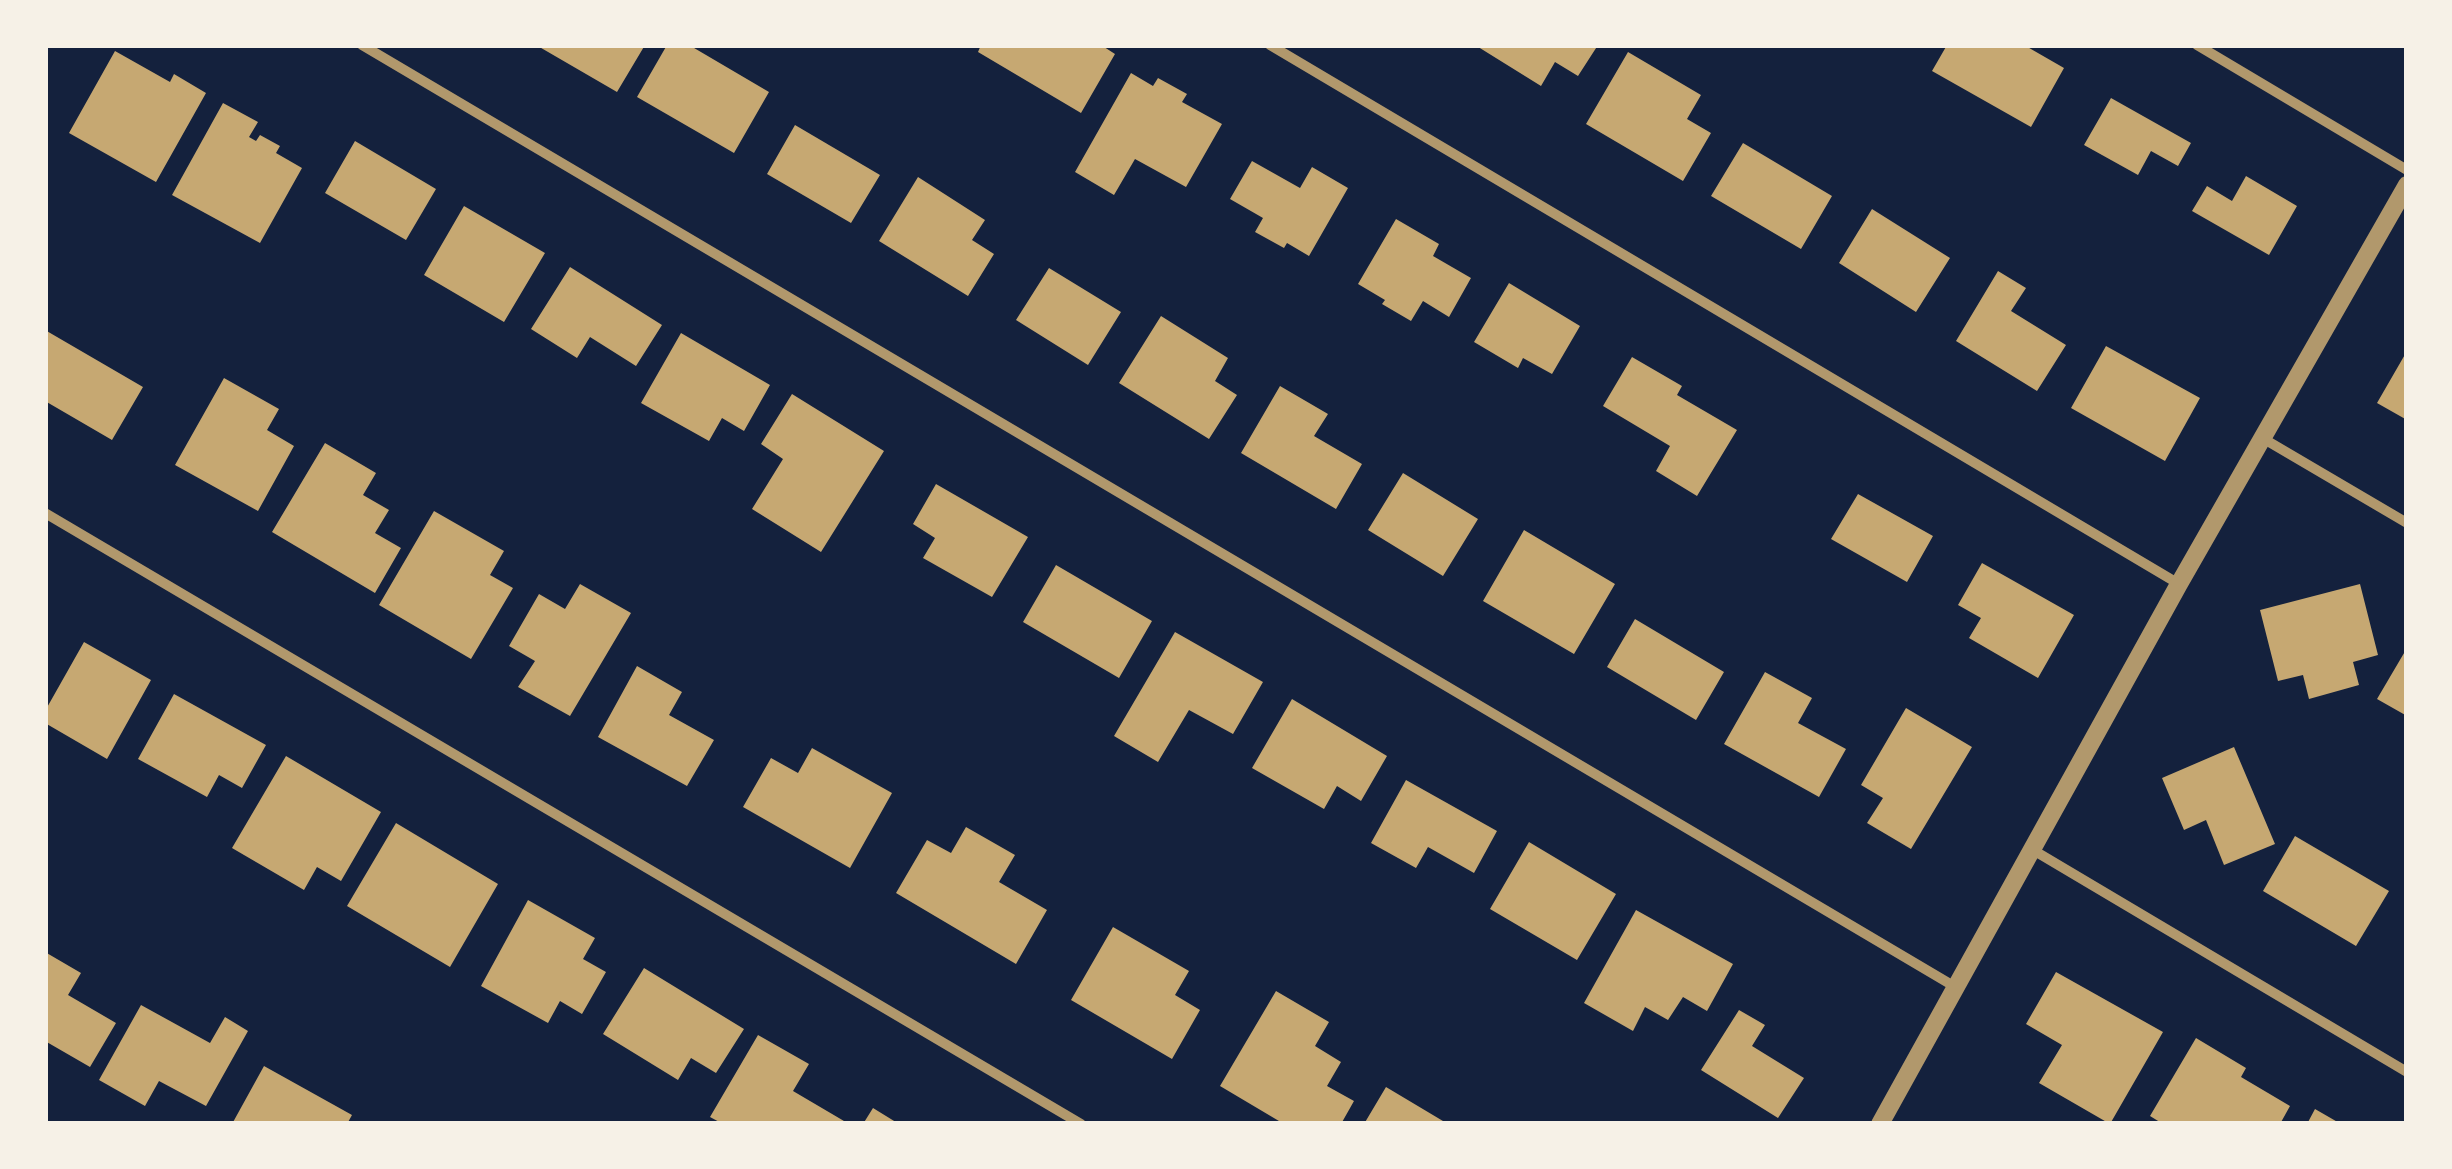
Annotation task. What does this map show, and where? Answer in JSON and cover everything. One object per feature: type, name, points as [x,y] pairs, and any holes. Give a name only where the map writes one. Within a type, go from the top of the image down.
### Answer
[{"type":"street","points":[[362,45],[1957,988]]},
{"type":"street","points":[[1270,45],[2179,584]]},
{"type":"street","points":[[2196,45],[2407,170]]},
{"type":"street","points":[[1880,1124],[2179,584],[2407,185]]},
{"type":"street","points":[[2264,439],[2407,523]]},
{"type":"street","points":[[45,512],[1082,1124]]},
{"type":"street","points":[[2033,850],[2407,1072]]},
{"type":"building","points":[[536,45],[645,45],[617,92]]},
{"type":"building","points":[[667,45],[689,45],[769,92],[734,153],[637,97]]},
{"type":"building","points":[[981,45],[1101,45],[1115,54],[1081,113],[978,52]]},
{"type":"building","points":[[1475,45],[1598,45],[1578,76],[1555,62],[1541,86]]},
{"type":"building","points":[[1947,45],[2024,45],[2064,68],[2031,127],[1932,71]]},
{"type":"building","points":[[115,51],[170,82],[174,74],[206,93],[156,182],[69,133]]},
{"type":"building","points":[[1628,52],[1701,95],[1687,119],[1711,133],[1683,181],[1586,124]]},
{"type":"building","points":[[1131,73],[1153,86],[1158,78],[1187,94],[1182,102],[1222,124],[1186,187],[1135,159],[1114,195],[1075,172]]},
{"type":"building","points":[[2111,98],[2191,143],[2178,166],[2151,151],[2138,175],[2084,145]]},
{"type":"building","points":[[223,103],[258,122],[249,137],[256,141],[260,135],[280,146],[276,153],[302,168],[260,243],[172,195]]},
{"type":"building","points":[[795,125],[880,175],[851,223],[767,174]]},
{"type":"building","points":[[355,141],[436,189],[406,240],[325,193]]},
{"type":"building","points":[[1743,143],[1832,196],[1801,249],[1711,196]]},
{"type":"building","points":[[1252,161],[1300,188],[1312,167],[1348,188],[1309,256],[1255,232],[1263,218],[1230,199]]},
{"type":"building","points":[[2246,176],[2297,206],[2269,255],[2192,211],[2207,186],[2232,201]]},
{"type":"building","points":[[918,177],[985,220],[972,240],[994,254],[968,296],[879,241]]},
{"type":"building","points":[[464,206],[545,253],[504,322],[424,275]]},
{"type":"building","points":[[1872,209],[1950,258],[1916,312],[1839,263]]},
{"type":"building","points":[[1396,219],[1439,244],[1433,256],[1471,278],[1449,317],[1423,301],[1411,321],[1358,284]]},
{"type":"building","points":[[570,267],[662,325],[636,366],[590,337],[577,358],[531,329]]},
{"type":"building","points":[[1049,268],[1121,312],[1088,365],[1016,320]]},
{"type":"building","points":[[1998,271],[2026,288],[2011,311],[2066,345],[2037,391],[1956,341]]},
{"type":"building","points":[[1509,283],[1580,326],[1552,374],[1523,358],[1518,368],[1474,342]]},
{"type":"building","points":[[1161,316],[1228,358],[1215,381],[1237,395],[1209,439],[1119,383]]},
{"type":"building","points":[[45,330],[143,387],[112,440],[45,401]]},
{"type":"building","points":[[681,333],[770,385],[744,431],[722,418],[709,441],[641,403]]},
{"type":"building","points":[[2106,346],[2200,398],[2165,461],[2071,408]]},
{"type":"building","points":[[2407,351],[2407,420],[2377,403]]},
{"type":"building","points":[[1632,357],[1682,386],[1677,395],[1737,430],[1697,496],[1656,471],[1670,446],[1603,406]]},
{"type":"building","points":[[224,378],[279,409],[267,430],[294,446],[258,511],[175,465]]},
{"type":"building","points":[[1280,386],[1328,414],[1314,436],[1362,464],[1336,509],[1241,453]]},
{"type":"building","points":[[792,394],[884,451],[821,552],[752,509],[783,459],[761,444]]},
{"type":"building","points":[[325,443],[376,473],[363,495],[389,510],[375,533],[401,548],[375,593],[272,532]]},
{"type":"building","points":[[1403,473],[1478,519],[1443,576],[1368,530]]},
{"type":"building","points":[[936,484],[1028,537],[992,597],[923,558],[935,538],[913,524]]},
{"type":"building","points":[[1858,494],[1933,536],[1907,582],[1831,539]]},
{"type":"building","points":[[434,511],[504,551],[490,575],[513,588],[471,659],[379,605]]},
{"type":"building","points":[[1524,530],[1615,584],[1574,654],[1483,601]]},
{"type":"building","points":[[1982,563],[2074,615],[2038,678],[1969,638],[1981,618],[1958,605]]},
{"type":"building","points":[[1056,565],[1152,621],[1119,678],[1023,622]]},
{"type":"building","points":[[580,584],[631,613],[570,716],[518,687],[535,661],[509,646],[539,594],[565,609]]},
{"type":"building","points":[[2360,584],[2378,655],[2353,662],[2359,685],[2309,699],[2303,675],[2278,681],[2260,610]]},
{"type":"building","points":[[1635,619],[1724,672],[1696,720],[1607,667]]},
{"type":"building","points":[[1175,632],[1263,682],[1233,734],[1189,710],[1158,762],[1114,736]]},
{"type":"building","points":[[84,642],[151,680],[107,759],[45,723],[45,711]]},
{"type":"building","points":[[2407,648],[2407,716],[2377,699]]},
{"type":"building","points":[[637,666],[682,692],[669,715],[714,740],[687,786],[598,737]]},
{"type":"building","points":[[1765,672],[1812,698],[1798,723],[1846,749],[1819,797],[1724,744]]},
{"type":"building","points":[[174,694],[266,745],[242,788],[219,775],[207,797],[138,759]]},
{"type":"building","points":[[1292,699],[1387,756],[1361,801],[1337,786],[1324,809],[1252,768]]},
{"type":"building","points":[[1906,708],[1972,747],[1911,849],[1867,823],[1883,798],[1861,785]]},
{"type":"building","points":[[2234,747],[2275,844],[2224,865],[2206,820],[2184,830],[2162,778]]},
{"type":"building","points":[[812,748],[892,793],[850,868],[743,807],[771,758],[798,773]]},
{"type":"building","points":[[286,756],[381,812],[341,881],[317,867],[304,890],[232,848]]},
{"type":"building","points":[[1406,780],[1497,831],[1474,873],[1428,847],[1416,868],[1371,843]]},
{"type":"building","points":[[396,823],[498,884],[450,967],[347,906]]},
{"type":"building","points":[[966,827],[1015,855],[999,882],[1047,910],[1016,964],[896,893],[927,840],[951,853]]},
{"type":"building","points":[[2295,836],[2389,891],[2356,946],[2263,891]]},
{"type":"building","points":[[1529,842],[1616,894],[1577,960],[1490,909]]},
{"type":"building","points":[[528,900],[595,938],[583,959],[606,972],[582,1014],[560,1001],[548,1023],[481,986]]},
{"type":"building","points":[[1636,910],[1733,964],[1707,1011],[1683,997],[1668,1020],[1645,1007],[1633,1031],[1584,1003]]},
{"type":"building","points":[[1113,927],[1189,971],[1175,995],[1200,1010],[1172,1059],[1071,1000]]},
{"type":"building","points":[[45,952],[81,973],[68,995],[116,1023],[90,1067],[45,1041]]},
{"type":"building","points":[[644,968],[744,1029],[716,1073],[691,1058],[678,1080],[603,1034]]},
{"type":"building","points":[[2056,972],[2163,1032],[2110,1124],[2039,1083],[2062,1045],[2026,1024]]},
{"type":"building","points":[[1276,991],[1329,1022],[1315,1046],[1341,1062],[1327,1086],[1354,1101],[1341,1124],[1284,1124],[1220,1086]]},
{"type":"building","points":[[141,1005],[210,1043],[225,1017],[248,1031],[206,1106],[159,1081],[145,1106],[99,1080]]},
{"type":"building","points":[[1739,1010],[1765,1025],[1752,1046],[1804,1078],[1778,1118],[1701,1070]]},
{"type":"building","points":[[758,1035],[809,1064],[793,1091],[844,1121],[842,1124],[723,1124],[710,1117]]},
{"type":"building","points":[[2196,1038],[2246,1068],[2241,1077],[2290,1106],[2280,1124],[2163,1124],[2150,1116]]},
{"type":"building","points":[[264,1066],[352,1115],[347,1124],[232,1124]]},
{"type":"building","points":[[1386,1087],[1448,1124],[1364,1124]]},
{"type":"building","points":[[873,1108],[899,1124],[863,1124]]},
{"type":"building","points":[[2315,1109],[2341,1124],[2307,1124]]}]
